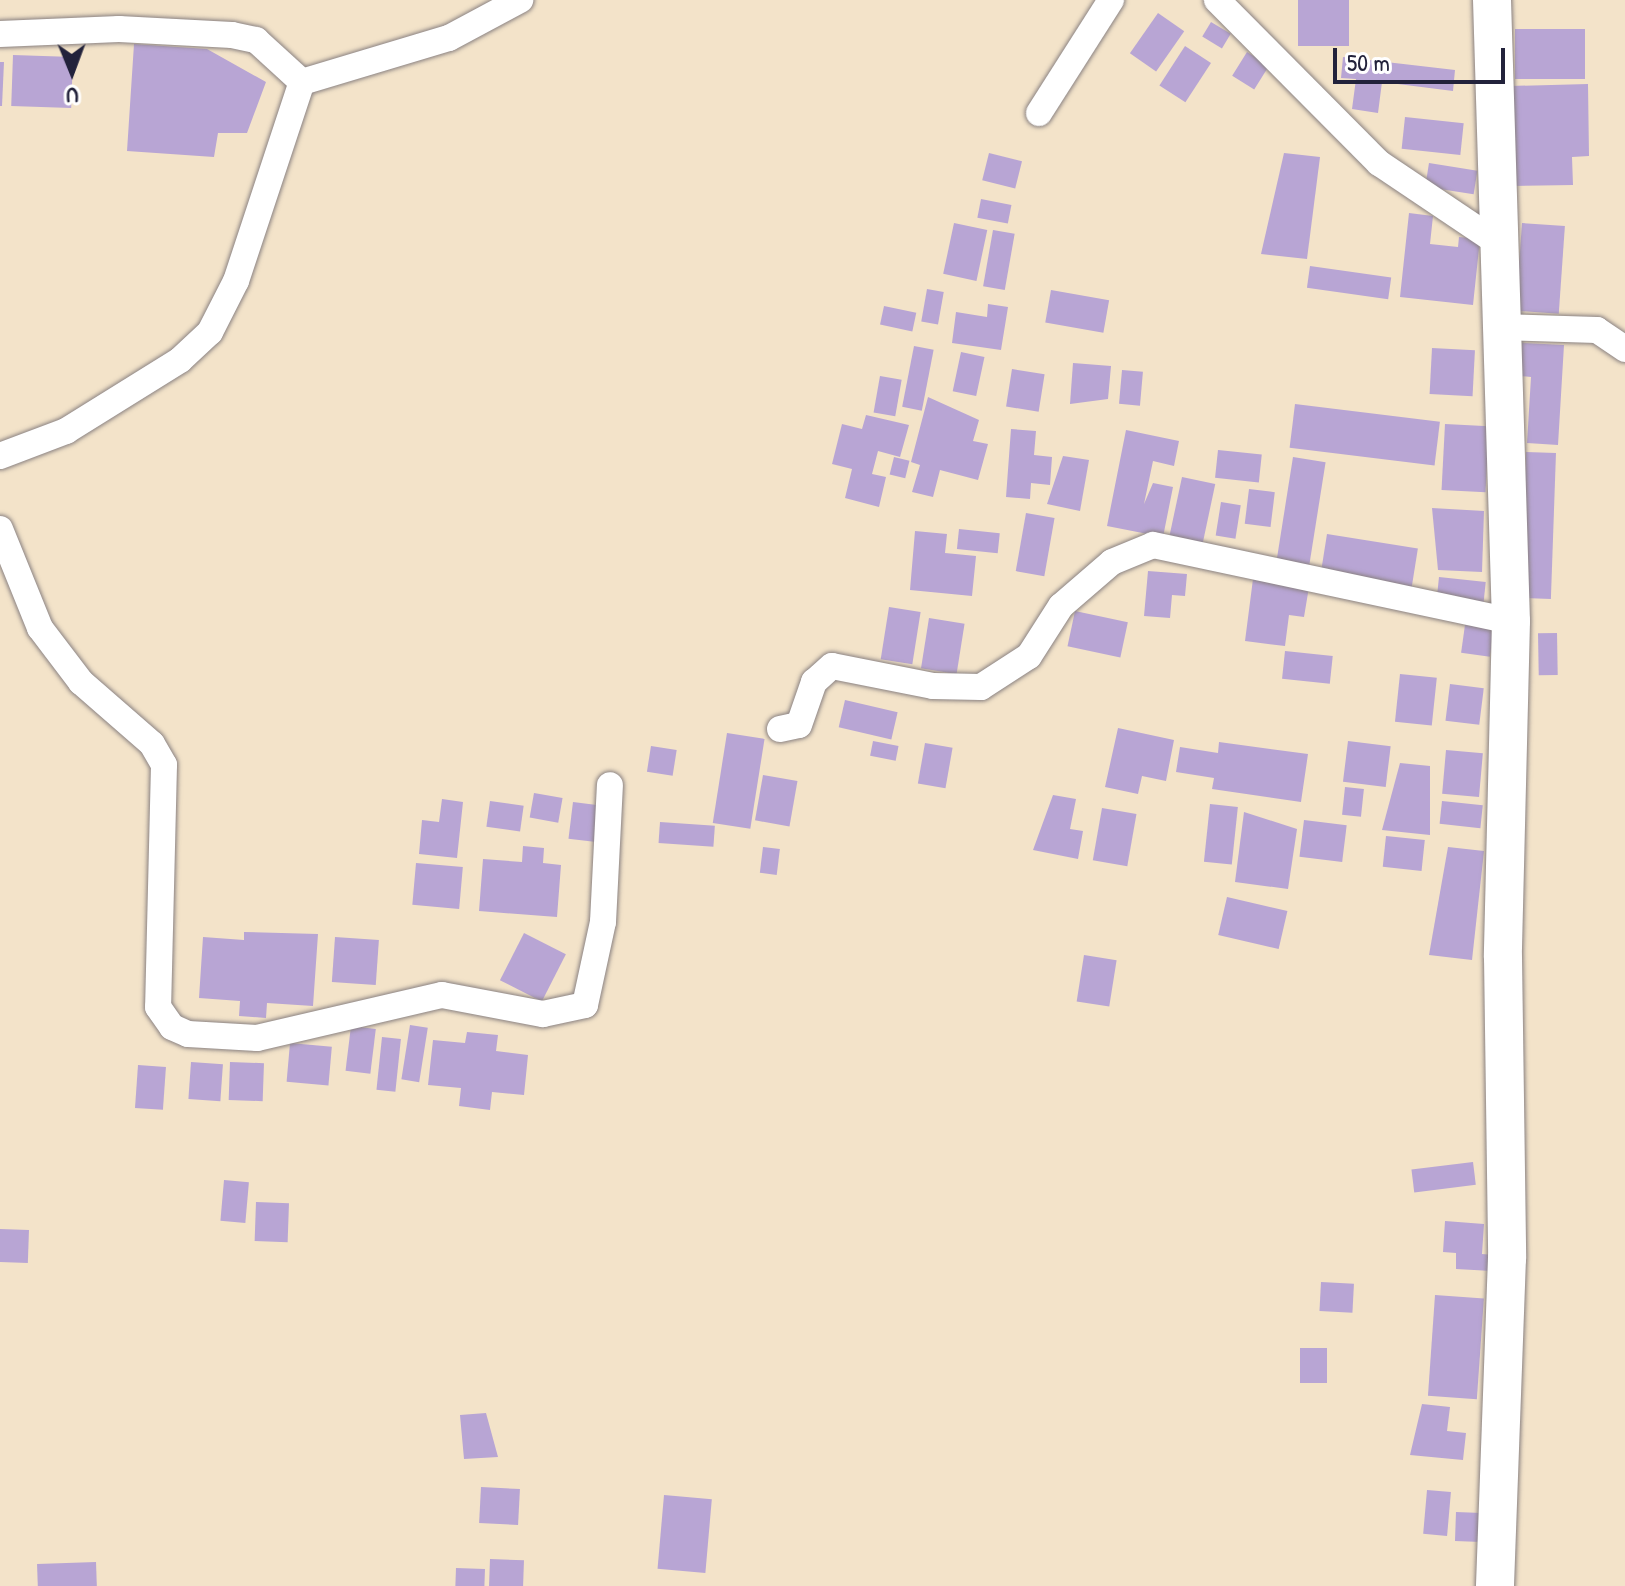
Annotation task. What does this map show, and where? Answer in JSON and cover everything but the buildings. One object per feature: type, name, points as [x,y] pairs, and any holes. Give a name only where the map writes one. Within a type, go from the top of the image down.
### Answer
[{"type":"street","points":[[302,82],[449,38],[520,0]]},
{"type":"street","points":[[1039,113],[1111,0]]},
{"type":"street","points":[[1217,0],[1379,163],[1498,243]]},
{"type":"street","points":[[1492,0],[1511,621],[1503,957],[1507,1258],[1495,1586]]},
{"type":"street","points":[[0,34],[119,29],[232,35],[256,40],[302,82]]},
{"type":"street","points":[[2,460],[66,431],[180,360],[210,332],[236,281],[302,82]]},
{"type":"street","points":[[1500,327],[1597,330],[1625,349]]},
{"type":"street","points":[[0,529],[40,628],[81,682],[152,744],[164,765],[158,1007],[172,1027],[188,1034],[257,1038],[442,995],[543,1014],[585,1005],[603,922],[610,785]]},
{"type":"street","points":[[780,729],[799,725],[814,682],[832,666],[933,686],[981,687],[1029,656],[1061,606],[1112,562],[1153,545],[1511,621]]}]
